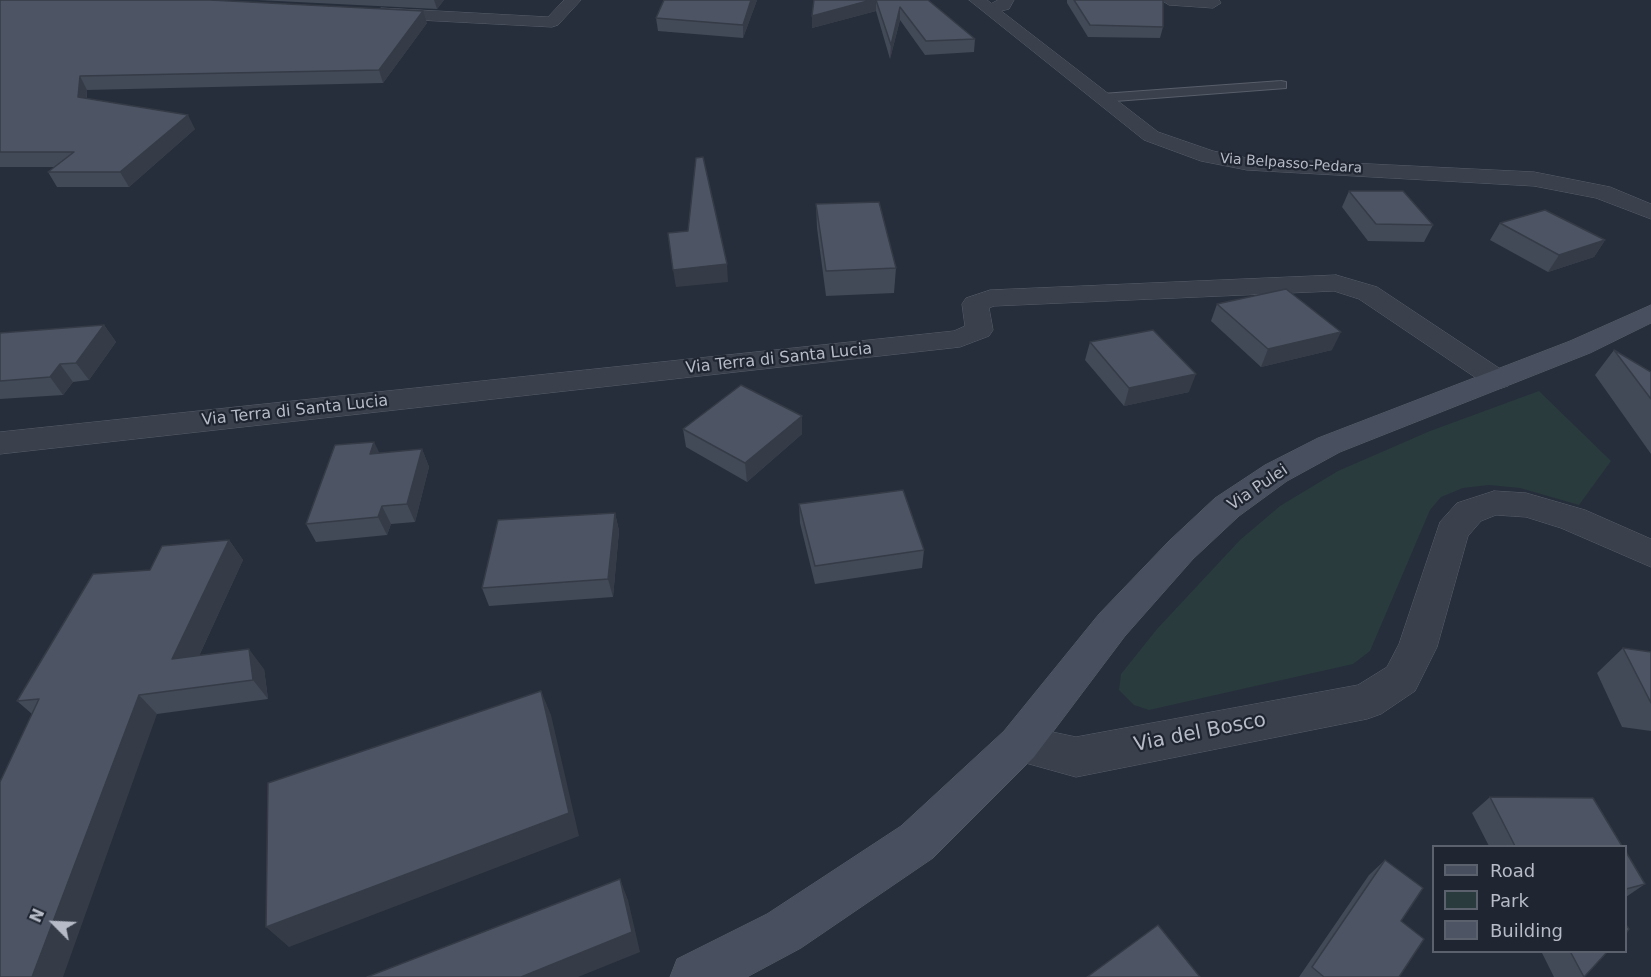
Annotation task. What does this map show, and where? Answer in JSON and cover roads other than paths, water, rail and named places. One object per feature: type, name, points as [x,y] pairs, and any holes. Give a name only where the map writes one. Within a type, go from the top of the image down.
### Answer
[{"type":"main road","points":[[1580,347],[1651,313]]},
{"type":"main road","points":[[1580,347],[1651,331]]},
{"type":"main road","name":"Via Pulei","points":[[1018,744],[1112,625],[1181,550],[1227,507],[1276,473],[1329,445],[1580,347]]},
{"type":"main road","points":[[695,977],[784,931],[916,842],[967,796],[1018,744]]},
{"type":"street","points":[[365,12],[552,22],[573,0]]},
{"type":"street","points":[[1169,0],[1213,3]]},
{"type":"street","name":"Via Belpasso-Pedara","points":[[991,3],[1102,98],[1151,136],[1208,157],[1247,164],[1534,179],[1602,192],[1651,212]]},
{"type":"street","name":"Via Terra di Santa Lucia","points":[[0,443],[960,339],[979,330],[975,304],[990,298],[1336,283],[1368,293],[1498,380]]},
{"type":"street","name":"Via del Bosco","points":[[1018,744],[1076,757],[1367,701],[1401,679],[1418,647],[1452,531],[1469,512],[1494,503],[1526,505],[1573,519],[1651,554]]},
{"type":"lane","points":[[1102,98],[1281,85]]}]
